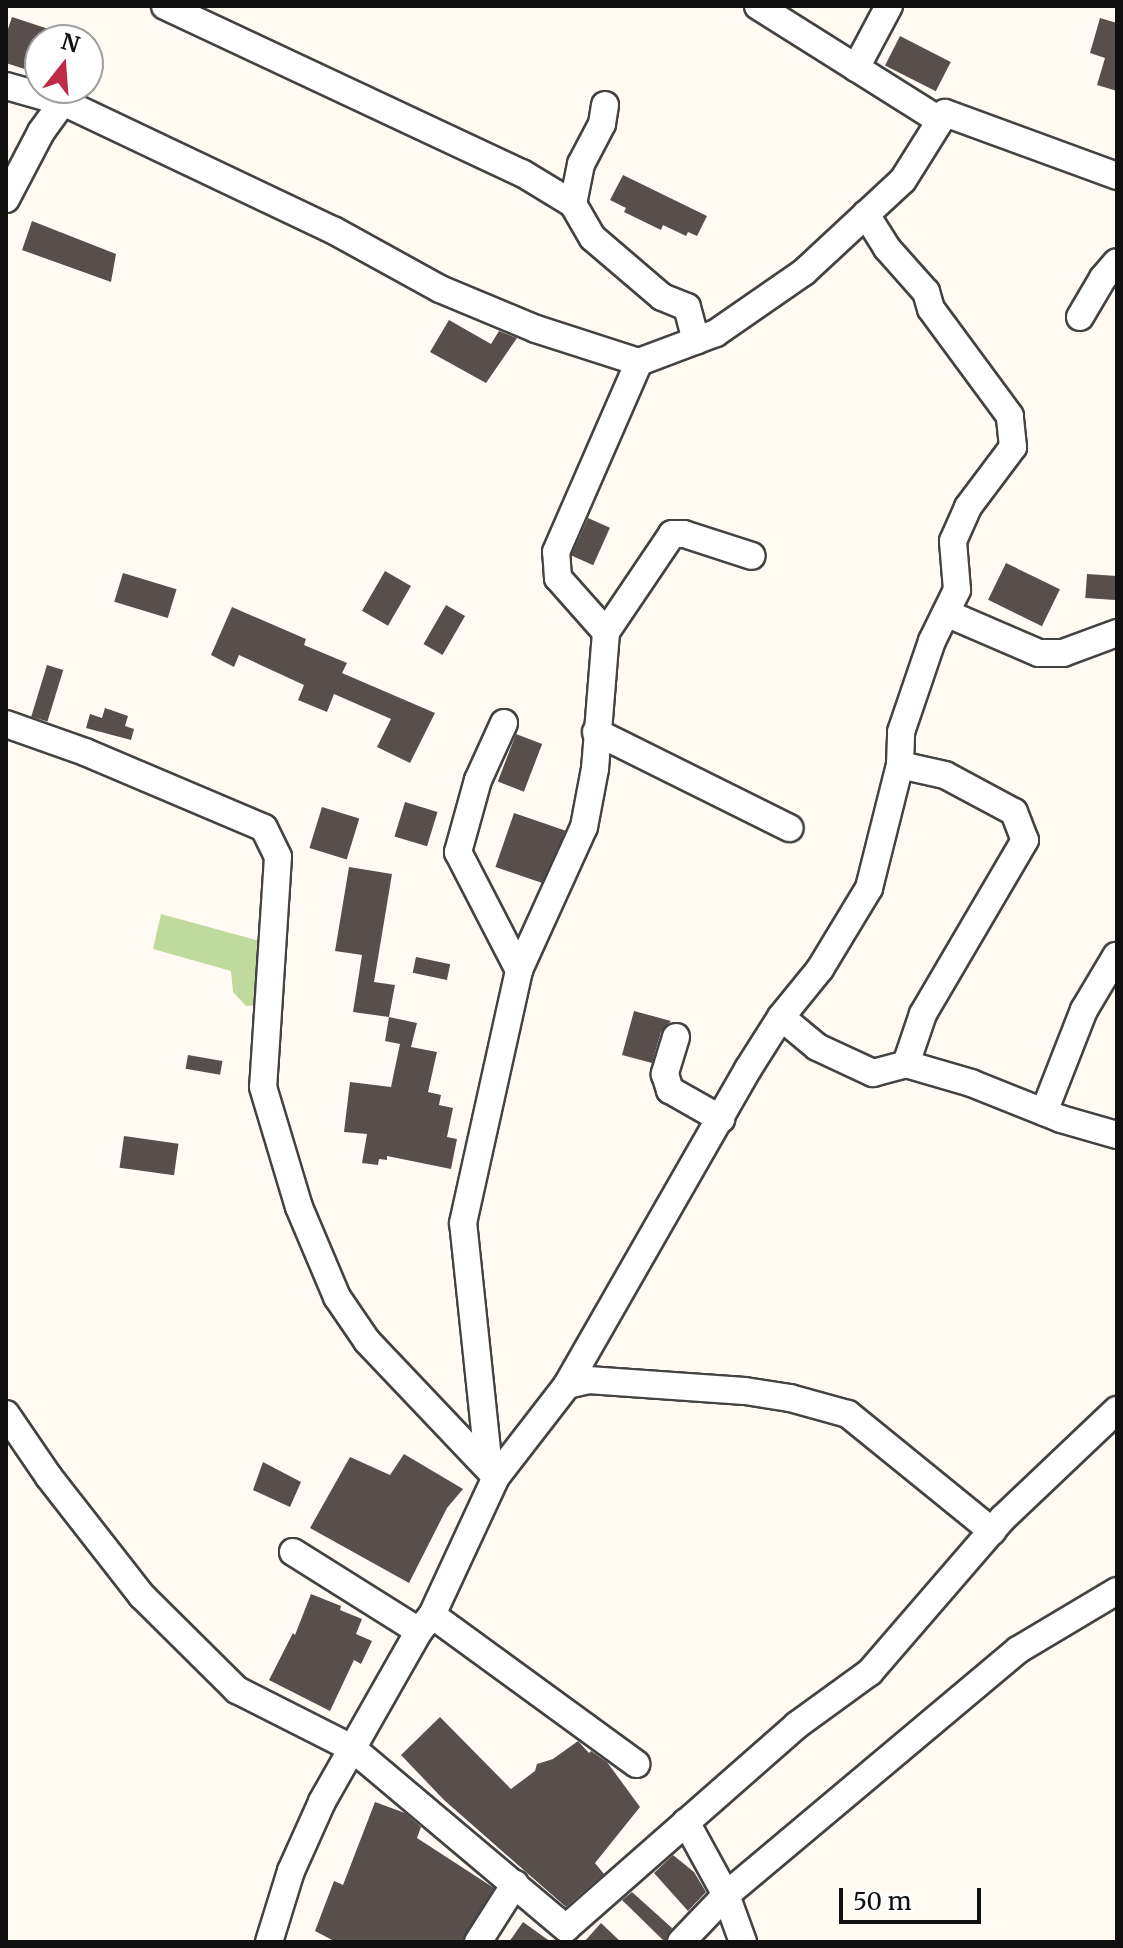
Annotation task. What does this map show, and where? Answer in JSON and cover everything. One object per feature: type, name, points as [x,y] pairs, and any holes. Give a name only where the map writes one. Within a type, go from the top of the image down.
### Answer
[{"type":"street","points":[[165,6],[509,167],[573,204],[593,238],[662,297],[687,307],[696,341]]},
{"type":"street","points":[[758,6],[939,120]]},
{"type":"street","points":[[856,68],[889,6]]},
{"type":"street","points":[[6,199],[41,132],[62,104]]},
{"type":"street","points":[[67,104],[333,230],[440,289],[536,329],[639,362],[716,333],[804,272],[903,180],[945,113],[1117,176]]},
{"type":"street","points":[[573,204],[581,164],[602,124],[605,105]]},
{"type":"street","points":[[269,1942],[291,1871],[322,1802],[426,1623],[493,1473],[567,1385],[781,1017],[820,969],[869,888],[900,765],[901,732],[932,641],[957,590],[953,541],[968,507],[1013,447],[1015,432],[1010,416],[931,309],[926,292],[887,248],[866,214]]},
{"type":"street","points":[[1080,317],[1103,278],[1117,262]]},
{"type":"street","points":[[606,632],[558,578],[556,552],[639,362]]},
{"type":"street","points":[[493,1473],[463,1223],[519,970],[584,827],[595,769],[606,632],[672,534],[684,534],[752,556]]},
{"type":"street","points":[[946,613],[1039,653],[1063,653],[1117,633]]},
{"type":"street","points":[[504,723],[478,780],[458,852],[519,970]]},
{"type":"street","points":[[6,724],[85,752],[264,828],[278,857],[263,1087],[299,1207],[337,1297],[367,1341],[493,1473]]},
{"type":"street","points":[[596,732],[789,828]]},
{"type":"street","points":[[900,765],[945,775],[1014,812],[1025,840],[923,1014],[906,1064]]},
{"type":"street","points":[[1044,1112],[1084,1010],[1116,956]]},
{"type":"street","points":[[781,1017],[817,1047],[873,1073],[906,1064],[971,1083],[1044,1112],[1117,1135]]},
{"type":"street","points":[[676,1037],[665,1074],[670,1090],[721,1119]]},
{"type":"street","points":[[567,1385],[588,1380],[745,1391],[790,1398],[848,1414],[992,1531]]},
{"type":"street","points":[[6,1414],[49,1477],[142,1596],[237,1690],[352,1748],[566,1928],[797,1725],[870,1672],[992,1531],[1115,1419]]},
{"type":"street","points":[[293,1552],[426,1623],[636,1764]]},
{"type":"street","points":[[681,1942],[726,1895],[1018,1650],[1117,1591]]},
{"type":"street","points":[[686,1822],[726,1895],[743,1942]]},
{"type":"street","points":[[478,1942],[515,1884]]},
{"type":"green space","points":[[161,914],[263,942],[260,1005],[246,1006],[233,992],[231,971],[153,949]]},
{"type":"building","points":[[12,17],[33,24],[24,24],[24,69],[6,63],[6,35]]},
{"type":"building","points":[[1100,18],[1117,23],[1117,91],[1097,85],[1105,58],[1090,53]]},
{"type":"building","points":[[900,36],[951,62],[936,91],[885,65]]},
{"type":"building","points":[[623,175],[707,216],[697,236],[688,232],[686,236],[663,225],[661,230],[624,212],[626,208],[610,200]]},
{"type":"building","points":[[32,221],[116,254],[111,282],[22,250]]},
{"type":"building","points":[[449,320],[491,344],[499,331],[517,338],[486,383],[430,352]]},
{"type":"building","points":[[588,518],[610,528],[593,565],[571,555]]},
{"type":"building","points":[[1006,563],[1060,589],[1042,626],[988,600]]},
{"type":"building","points":[[385,571],[411,586],[388,626],[362,611]]},
{"type":"building","points":[[123,573],[177,589],[168,618],[114,602]]},
{"type":"building","points":[[1087,574],[1117,576],[1115,600],[1085,598]]},
{"type":"building","points":[[446,605],[465,616],[443,655],[424,644]]},
{"type":"building","points":[[232,607],[306,639],[304,645],[347,663],[342,673],[435,713],[410,763],[377,747],[391,719],[334,694],[327,712],[298,700],[304,685],[239,655],[234,667],[211,655]]},
{"type":"building","points":[[47,665],[63,670],[47,722],[31,717]]},
{"type":"building","points":[[105,708],[128,716],[125,726],[134,729],[131,740],[86,728],[90,714],[102,718]]},
{"type":"building","points":[[516,734],[542,744],[524,792],[498,782]]},
{"type":"building","points":[[405,802],[438,812],[427,846],[394,836]]},
{"type":"building","points":[[322,807],[359,818],[347,860],[309,848]]},
{"type":"building","points":[[514,813],[565,831],[547,884],[495,867]]},
{"type":"building","points":[[349,867],[392,874],[374,982],[395,985],[389,1017],[353,1012],[362,955],[335,951]]},
{"type":"building","points":[[416,957],[450,964],[447,980],[413,973]]},
{"type":"building","points":[[634,1011],[671,1021],[661,1032],[652,1063],[622,1055]]},
{"type":"building","points":[[389,1017],[417,1023],[411,1047],[437,1052],[428,1092],[441,1095],[439,1105],[453,1108],[447,1137],[457,1139],[451,1169],[387,1156],[387,1160],[379,1159],[378,1165],[362,1163],[367,1134],[344,1132],[350,1082],[391,1087],[400,1044],[385,1041]]},
{"type":"building","points":[[188,1055],[222,1061],[220,1075],[186,1069]]},
{"type":"building","points":[[124,1136],[178,1144],[174,1175],[120,1168]]},
{"type":"building","points":[[404,1454],[463,1489],[447,1508],[409,1583],[310,1528],[350,1457],[390,1475]]},
{"type":"building","points":[[263,1462],[301,1482],[290,1507],[253,1490]]},
{"type":"building","points":[[311,1594],[341,1606],[340,1610],[362,1619],[356,1634],[372,1641],[361,1664],[354,1660],[330,1711],[269,1680],[293,1633],[295,1635]]},
{"type":"building","points":[[440,1717],[511,1789],[535,1771],[537,1764],[553,1759],[578,1741],[589,1753],[591,1751],[607,1762],[640,1807],[595,1863],[604,1874],[566,1907],[444,1800],[401,1755]]},
{"type":"building","points":[[375,1802],[405,1813],[421,1827],[417,1838],[494,1888],[462,1942],[336,1942],[315,1931],[334,1881],[343,1885]]},
{"type":"building","points":[[673,1855],[694,1872],[706,1892],[688,1911],[654,1873]]},
{"type":"building","points":[[632,1892],[672,1928],[665,1942],[622,1900]]},
{"type":"building","points":[[523,1922],[551,1942],[509,1942]]},
{"type":"building","points":[[601,1923],[621,1942],[584,1942]]}]
